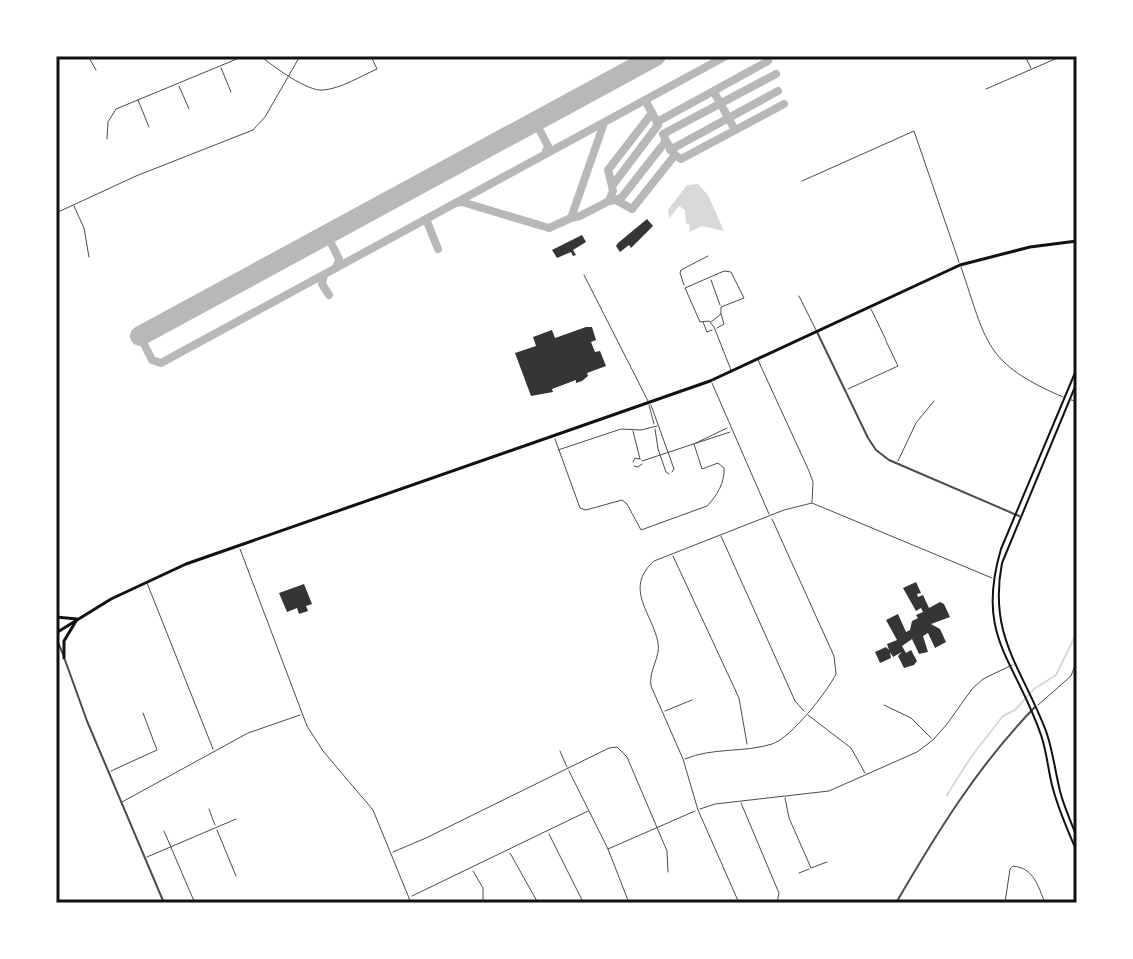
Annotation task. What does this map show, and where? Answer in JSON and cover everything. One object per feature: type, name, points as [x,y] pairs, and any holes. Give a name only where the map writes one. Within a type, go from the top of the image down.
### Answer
[{"type":"main road","points":[[56,635],[77,619],[147,581],[238,546],[710,381],[960,265],[1014,250],[1077,241]]},
{"type":"main road","points":[[1077,368],[1015,514],[992,578],[991,604],[994,626],[1046,751],[1058,806],[1077,852]]},
{"type":"main road","points":[[1077,382],[1002,563],[997,609],[1000,625],[1050,745],[1061,796],[1077,837]]},
{"type":"main road","points":[[1027,487],[1032,489]]},
{"type":"main road","points":[[56,617],[77,619]]},
{"type":"main road","points":[[64,656],[64,641],[77,619]]},
{"type":"main road","points":[[56,648],[64,656]]},
{"type":"street","points":[[88,56],[96,70]]},
{"type":"street","points":[[107,139],[108,122],[116,109],[244,56]]},
{"type":"street","points":[[261,56],[275,68],[310,88],[322,91],[377,69],[371,56]]},
{"type":"street","points":[[56,213],[136,176],[253,130],[265,117],[300,56]]},
{"type":"street","points":[[1025,56],[1031,68]]},
{"type":"street","points":[[986,89],[1062,56]]},
{"type":"street","points":[[220,66],[231,92]]},
{"type":"street","points":[[178,83],[189,109]]},
{"type":"street","points":[[138,100],[149,127]]},
{"type":"street","points":[[802,181],[914,131],[984,333],[994,353],[1014,373],[1077,401]]},
{"type":"street","points":[[73,206],[84,228],[89,257]]},
{"type":"street","points":[[708,256],[680,273],[700,322],[711,322],[721,314]]},
{"type":"street","points":[[685,288],[724,271],[731,272],[744,298],[721,307]]},
{"type":"street","points":[[584,275],[649,403],[659,425],[674,469],[671,473],[666,472],[660,455],[649,403]]},
{"type":"street","points":[[703,322],[707,332],[724,324],[710,277]]},
{"type":"street","points":[[799,296],[876,450],[897,463],[1020,516]]},
{"type":"street","points":[[845,390],[898,366],[869,307]]},
{"type":"street","points":[[711,322],[732,372]]},
{"type":"street","points":[[758,360],[809,471],[813,482],[812,503]]},
{"type":"street","points":[[683,759],[700,753],[763,746],[781,740],[830,684],[837,664],[710,381]]},
{"type":"street","points":[[897,463],[916,423],[934,401]]},
{"type":"street","points":[[558,450],[615,431],[659,425]]},
{"type":"street","points":[[694,444],[730,426]]},
{"type":"street","points":[[633,430],[641,460],[640,467],[634,466]]},
{"type":"street","points":[[633,462],[635,458],[641,460],[660,455],[732,431]]},
{"type":"street","points":[[554,436],[580,508],[586,510],[622,500],[641,530],[707,506],[713,500],[724,478],[724,468],[718,463],[702,469],[694,444]]},
{"type":"street","points":[[739,903],[698,810],[683,759],[650,680],[658,643],[640,593],[648,566],[770,516],[812,503],[999,579]]},
{"type":"street","points":[[721,535],[795,701],[851,748],[866,775]]},
{"type":"street","points":[[238,546],[317,744],[373,810],[411,903]]},
{"type":"street","points":[[672,554],[739,698],[747,747]]},
{"type":"street","points":[[147,581],[213,743],[213,751]]},
{"type":"street","points":[[56,635],[108,772],[164,903]]},
{"type":"street","points":[[896,903],[954,809],[1012,729],[1071,676],[1077,660]]},
{"type":"street","points":[[608,849],[715,804],[829,791],[917,752],[933,740],[983,679],[1015,663]]},
{"type":"street","points":[[662,712],[692,700]]},
{"type":"street","points":[[884,705],[911,718],[933,740]]},
{"type":"street","points":[[108,772],[157,750],[143,713]]},
{"type":"street","points":[[121,802],[265,725],[303,715]]},
{"type":"street","points":[[391,852],[426,838],[609,748],[617,747],[627,757],[667,851],[668,872]]},
{"type":"street","points":[[560,751],[608,849],[629,903]]},
{"type":"street","points":[[785,795],[789,818],[811,868]]},
{"type":"street","points":[[740,801],[779,893],[777,903]]},
{"type":"street","points":[[209,809],[236,876]]},
{"type":"street","points":[[409,897],[588,811]]},
{"type":"street","points":[[145,858],[236,819]]},
{"type":"street","points":[[164,831],[194,901]]},
{"type":"street","points":[[548,831],[582,900]]},
{"type":"street","points":[[1072,840],[1077,837]]},
{"type":"street","points":[[509,851],[538,903]]},
{"type":"street","points":[[799,873],[827,862]]},
{"type":"street","points":[[1005,903],[1013,866],[1029,871],[1045,903]]},
{"type":"street","points":[[472,869],[483,888],[483,903]]},
{"type":"shaded area","points":[[698,184],[708,195],[724,231],[702,226],[689,232],[685,210],[679,206],[669,218],[668,210],[687,185]]},
{"type":"building","points":[[647,219],[653,226],[631,248],[629,245],[620,252],[616,246],[618,243]]},
{"type":"building","points":[[582,235],[586,242],[573,250],[576,255],[573,256],[571,252],[557,258],[552,250]]},
{"type":"building","points":[[592,327],[596,340],[591,342],[595,352],[600,351],[606,366],[587,373],[588,376],[582,381],[576,383],[576,380],[552,389],[553,392],[531,396],[515,353],[536,346],[533,337],[552,330],[555,338]]},
{"type":"building","points":[[916,582],[921,593],[917,594],[918,597],[923,595],[929,608],[940,602],[944,604],[950,617],[931,624],[940,629],[946,642],[935,648],[928,633],[923,636],[928,652],[919,654],[912,639],[902,646],[906,653],[911,650],[917,661],[914,665],[904,668],[898,656],[902,652],[893,657],[890,652],[891,658],[880,663],[875,652],[886,647],[889,650],[887,644],[897,640],[886,620],[898,614],[906,632],[910,630],[912,621],[918,618],[916,615],[923,612],[921,608],[916,611],[903,588]]},
{"type":"building","points":[[304,584],[312,604],[306,606],[308,611],[299,614],[297,608],[287,612],[279,593]]},
{"type":"waterway","points":[[947,795],[1003,716],[1015,710],[1034,689],[1056,675],[1077,632]]},
{"type":"taxiway","points":[[140,336],[152,360],[161,363],[726,56]]},
{"type":"taxiway","points":[[657,122],[768,61]]},
{"type":"taxiway","points":[[663,134],[776,74]]},
{"type":"taxiway","points":[[670,150],[778,91]]},
{"type":"taxiway","points":[[714,92],[735,130]]},
{"type":"taxiway","points":[[645,100],[658,124]]},
{"type":"taxiway","points":[[675,155],[681,159],[784,104]]},
{"type":"taxiway","points":[[612,186],[608,170],[652,113]]},
{"type":"taxiway","points":[[456,203],[462,202],[549,228],[571,218],[604,123]]},
{"type":"taxiway","points":[[526,127],[534,125],[539,129],[548,146],[545,154]]},
{"type":"taxiway","points":[[658,125],[612,186],[609,201],[616,200],[632,209],[675,155],[666,141]]},
{"type":"taxiway","points":[[616,200],[622,197],[666,141],[664,136]]},
{"type":"taxiway","points":[[571,218],[609,201]]},
{"type":"taxiway","points":[[426,219],[438,249]]},
{"type":"taxiway","points":[[333,231],[329,239],[339,259],[336,268]]},
{"type":"taxiway","points":[[318,239],[329,241]]},
{"type":"taxiway","points":[[324,275],[322,284],[329,295]]},
{"type":"runway","points":[[140,336],[656,56]]}]
